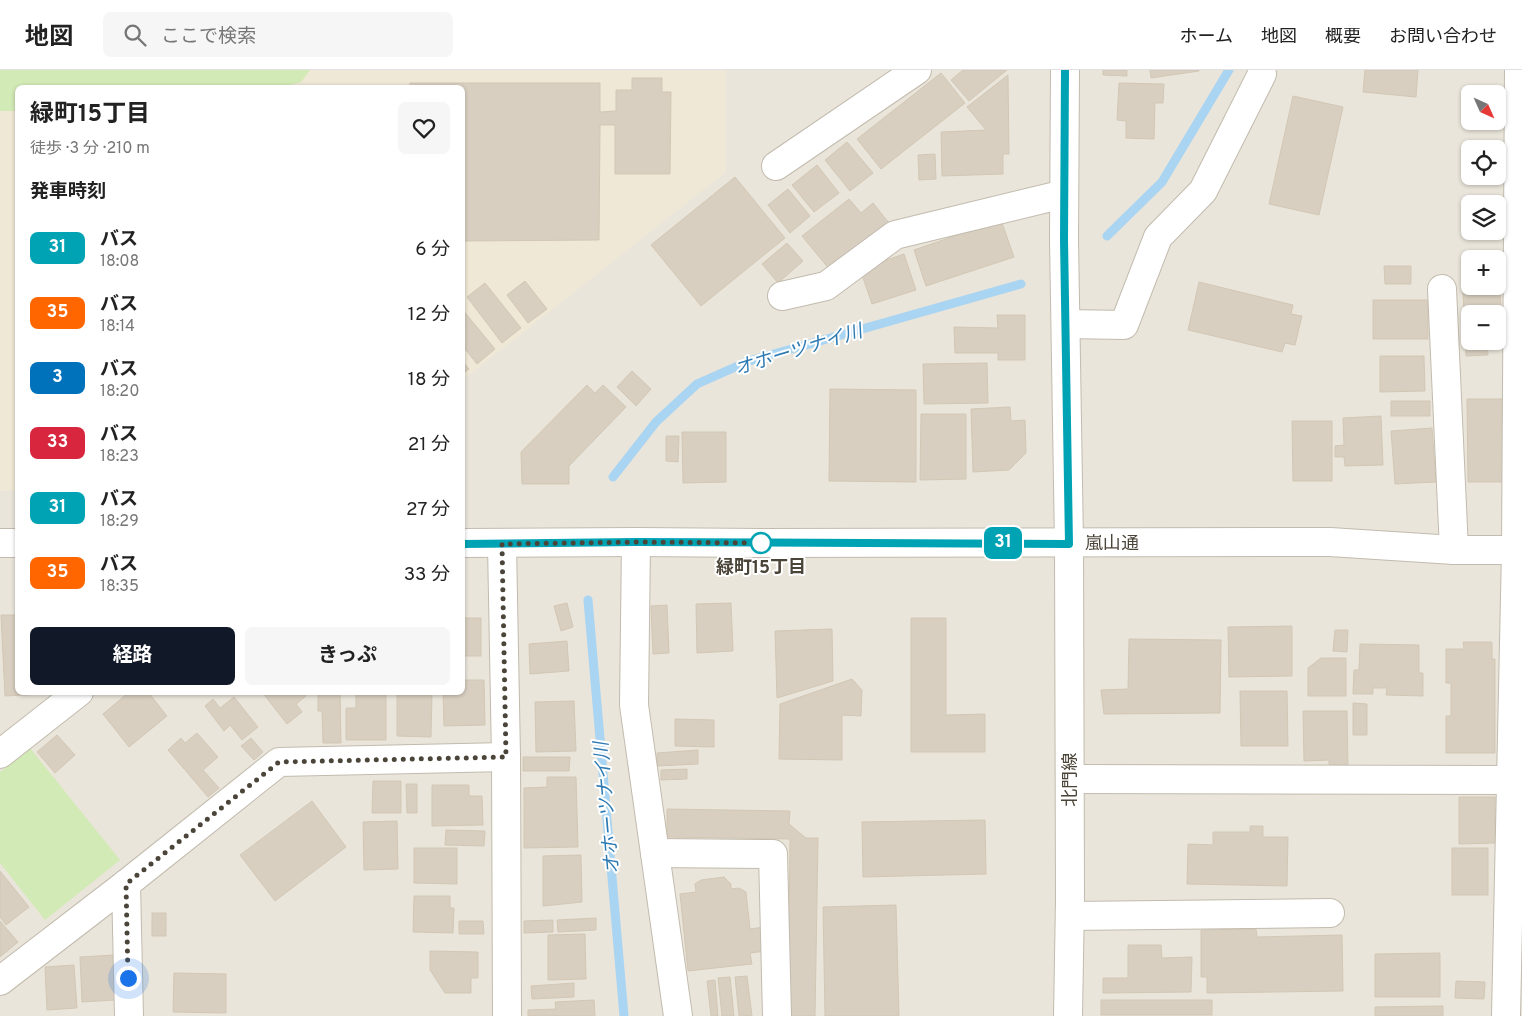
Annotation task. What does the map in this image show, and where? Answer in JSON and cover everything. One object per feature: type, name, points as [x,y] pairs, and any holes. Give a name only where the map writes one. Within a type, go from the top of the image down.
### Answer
[{"type":"street","points":[[776,166],[917,70]]},
{"type":"street","name":"北門線","points":[[1065,70],[1064,239],[1069,544],[1070,779],[1068,1016]]},
{"type":"street","points":[[1506,1016],[1511,780],[1519,550],[1519,70]]},
{"type":"street","points":[[1066,324],[1124,325],[1158,237],[1204,191],[1262,74]]},
{"type":"street","points":[[782,296],[826,286],[895,235],[1064,194]]},
{"type":"street","points":[[1442,289],[1454,550]]},
{"type":"street","points":[[636,542],[634,705],[678,1016]]},
{"type":"street","name":"嵐山通","points":[[465,544],[636,542],[1069,544],[1330,542],[1454,550],[1519,550]]},
{"type":"street","points":[[0,543],[15,543]]},
{"type":"street","points":[[502,544],[506,757],[507,1016]]},
{"type":"street","points":[[0,754],[75,695]]},
{"type":"street","points":[[0,981],[279,762],[506,757]]},
{"type":"street","points":[[1070,779],[1511,780]]},
{"type":"street","points":[[654,853],[773,854],[777,1016]]},
{"type":"street","points":[[126,884],[129,1016]]},
{"type":"street","points":[[1070,916],[1330,913]]},
{"type":"shaded area","points":[[0,70],[1522,70],[1522,1016],[0,1016]]},
{"type":"shaded area","points":[[0,70],[726,70],[726,172],[465,378],[465,85],[15,85],[15,491],[0,491]]},
{"type":"green space","points":[[0,70],[310,70],[301,82],[290,85],[15,85],[15,111],[0,111]]},
{"type":"green space","points":[[30,748],[120,860],[45,920],[0,863],[0,772]]},
{"type":"building","points":[[963,70],[1007,70],[969,101],[951,80]]},
{"type":"building","points":[[1103,70],[1127,70],[1127,76],[1103,75]]},
{"type":"building","points":[[1150,70],[1199,70],[1199,71],[1151,78]]},
{"type":"building","points":[[1365,70],[1418,70],[1416,97],[1363,92]]},
{"type":"building","points":[[941,73],[965,103],[881,169],[857,139]]},
{"type":"building","points":[[1008,75],[1009,154],[1003,154],[1003,174],[942,176],[941,132],[986,130],[967,107]]},
{"type":"building","points":[[632,78],[662,78],[662,92],[671,92],[670,174],[615,174],[615,125],[600,125],[599,240],[465,241],[465,85],[410,85],[410,83],[600,83],[600,112],[616,111],[616,90],[632,90]]},
{"type":"building","points":[[1119,83],[1164,84],[1163,103],[1155,103],[1154,139],[1126,138],[1126,121],[1117,120]]},
{"type":"building","points":[[1293,96],[1343,107],[1319,215],[1269,204]]},
{"type":"building","points":[[847,142],[873,173],[850,191],[825,160]]},
{"type":"building","points":[[935,154],[936,179],[919,180],[918,155]]},
{"type":"building","points":[[817,165],[839,193],[814,212],[792,185]]},
{"type":"building","points":[[735,177],[785,238],[701,306],[651,245]]},
{"type":"building","points":[[788,189],[810,216],[790,233],[768,205]]},
{"type":"building","points":[[849,199],[861,213],[873,203],[889,223],[830,270],[802,236]]},
{"type":"building","points":[[1001,220],[1014,257],[926,286],[914,250]]},
{"type":"building","points":[[787,243],[803,261],[778,283],[762,264]]},
{"type":"building","points":[[904,254],[916,290],[872,304],[860,269]]},
{"type":"building","points":[[1384,266],[1411,266],[1411,284],[1385,284]]},
{"type":"building","points":[[525,281],[547,309],[528,323],[507,295]]},
{"type":"building","points":[[1199,282],[1293,305],[1291,314],[1302,316],[1295,345],[1285,343],[1282,352],[1188,330]]},
{"type":"building","points":[[485,283],[521,328],[502,343],[467,297]]},
{"type":"building","points":[[1463,295],[1500,295],[1501,305],[1464,305]]},
{"type":"building","points":[[1373,300],[1428,300],[1428,339],[1373,339]]},
{"type":"building","points":[[465,313],[495,349],[477,364],[465,349]]},
{"type":"building","points":[[997,315],[1025,315],[1025,360],[998,360],[998,353],[955,353],[954,327],[998,328]]},
{"type":"building","points":[[1466,350],[1488,350],[1488,355],[1466,356]]},
{"type":"building","points":[[1380,356],[1424,356],[1425,391],[1380,392]]},
{"type":"building","points":[[987,363],[988,403],[924,404],[923,364]]},
{"type":"building","points":[[632,371],[651,389],[636,406],[617,387]]},
{"type":"building","points":[[587,385],[595,393],[603,385],[626,407],[569,466],[569,484],[522,484],[521,452]]},
{"type":"building","points":[[830,389],[916,390],[916,482],[829,481]]},
{"type":"building","points":[[1467,399],[1502,399],[1503,482],[1468,482]]},
{"type":"building","points":[[1391,401],[1430,401],[1430,416],[1391,416]]},
{"type":"building","points":[[1010,407],[1011,421],[1025,420],[1026,453],[1009,470],[973,472],[971,409]]},
{"type":"building","points":[[921,414],[966,414],[966,479],[920,480]]},
{"type":"building","points":[[1381,416],[1383,465],[1345,466],[1344,457],[1335,457],[1335,446],[1344,445],[1343,418]]},
{"type":"building","points":[[1292,421],[1332,421],[1332,481],[1293,481]]},
{"type":"building","points":[[1432,428],[1436,482],[1395,484],[1391,431]]},
{"type":"building","points":[[682,432],[726,432],[726,482],[683,483]]},
{"type":"building","points":[[666,436],[679,436],[678,462],[666,461]]},
{"type":"building","points":[[567,603],[573,627],[561,631],[554,606]]},
{"type":"building","points":[[731,603],[733,651],[697,653],[696,604]]},
{"type":"building","points":[[667,605],[669,653],[653,654],[651,606]]},
{"type":"building","points":[[1,615],[15,615],[15,695],[24,695],[5,696]]},
{"type":"building","points":[[465,618],[481,618],[481,656],[465,656]]},
{"type":"building","points":[[911,618],[946,618],[946,715],[985,714],[985,752],[911,752]]},
{"type":"building","points":[[1292,626],[1292,676],[1229,677],[1228,627]]},
{"type":"building","points":[[832,629],[833,681],[777,698],[775,631]]},
{"type":"building","points":[[1335,630],[1348,630],[1347,652],[1333,651]]},
{"type":"building","points":[[1129,639],[1221,640],[1220,713],[1104,714],[1101,690],[1128,689]]},
{"type":"building","points":[[567,641],[569,671],[530,674],[529,644]]},
{"type":"building","points":[[1463,642],[1492,642],[1492,659],[1495,659],[1495,753],[1446,753],[1446,716],[1451,716],[1451,683],[1446,683],[1446,649],[1464,649]]},
{"type":"building","points":[[1360,644],[1419,645],[1419,673],[1423,673],[1423,696],[1386,695],[1387,688],[1373,688],[1373,694],[1353,694],[1354,670],[1359,670]]},
{"type":"building","points":[[1321,658],[1346,658],[1346,696],[1308,696],[1308,668]]},
{"type":"building","points":[[852,679],[862,690],[861,716],[842,715],[842,760],[779,759],[780,704]]},
{"type":"building","points":[[465,680],[484,680],[485,725],[444,726],[443,695],[465,695]]},
{"type":"building","points":[[1240,691],[1287,691],[1288,746],[1241,746]]},
{"type":"building","points":[[125,695],[150,695],[167,716],[129,747],[103,714]]},
{"type":"building","points":[[264,695],[305,695],[296,704],[302,712],[287,724]]},
{"type":"building","points":[[318,695],[340,695],[341,743],[323,743],[322,711],[318,711]]},
{"type":"building","points":[[356,695],[386,695],[386,740],[346,740],[346,708],[356,708]]},
{"type":"building","points":[[397,695],[432,695],[431,737],[397,736]]},
{"type":"building","points":[[234,697],[258,727],[242,740],[230,725],[224,731],[205,706],[213,699],[220,708]]},
{"type":"building","points":[[574,701],[576,751],[536,752],[535,702]]},
{"type":"building","points":[[1353,703],[1367,704],[1367,735],[1353,735]]},
{"type":"building","points":[[1303,711],[1347,711],[1348,767],[1329,767],[1329,760],[1304,761]]},
{"type":"building","points":[[675,719],[714,720],[714,747],[675,746]]},
{"type":"building","points":[[197,733],[218,757],[203,770],[219,788],[208,797],[168,750],[181,738],[185,743]]},
{"type":"building","points":[[57,735],[75,755],[55,773],[37,752]]},
{"type":"building","points":[[251,738],[263,752],[254,760],[241,746]]},
{"type":"building","points":[[698,750],[698,764],[657,766],[657,753]]},
{"type":"building","points":[[523,757],[570,757],[569,771],[523,771]]},
{"type":"building","points":[[687,769],[687,779],[661,780],[661,770]]},
{"type":"building","points":[[547,777],[576,777],[578,847],[524,848],[524,788],[547,787]]},
{"type":"building","points":[[373,781],[401,781],[401,813],[372,813]]},
{"type":"building","points":[[406,784],[417,784],[417,813],[407,813]]},
{"type":"building","points":[[432,785],[469,785],[469,796],[482,796],[483,825],[432,826]]},
{"type":"building","points":[[1459,797],[1495,797],[1495,843],[1459,844]]},
{"type":"building","points":[[312,801],[346,847],[275,901],[240,855]]},
{"type":"building","points":[[667,809],[790,811],[789,824],[806,838],[818,838],[815,1016],[788,1016],[790,839],[667,837]]},
{"type":"building","points":[[985,820],[986,874],[863,877],[862,822]]},
{"type":"building","points":[[397,821],[398,869],[364,870],[363,822]]},
{"type":"building","points":[[1250,826],[1263,826],[1263,837],[1288,837],[1287,886],[1187,884],[1188,844],[1213,845],[1213,832],[1250,832]]},
{"type":"building","points":[[446,830],[485,831],[484,846],[445,845]]},
{"type":"building","points":[[414,848],[457,848],[457,884],[414,883]]},
{"type":"building","points":[[1452,848],[1488,848],[1488,895],[1452,895]]},
{"type":"building","points":[[581,855],[582,902],[543,906],[543,856]]},
{"type":"building","points":[[0,871],[29,907],[6,925],[0,917]]},
{"type":"building","points":[[724,877],[731,884],[731,889],[739,888],[746,892],[750,929],[764,927],[766,951],[750,953],[752,964],[688,971],[680,894],[696,892],[695,884],[701,880]]},
{"type":"building","points":[[414,896],[450,896],[450,908],[454,908],[453,933],[413,932]]},
{"type":"building","points":[[896,905],[899,1016],[825,1016],[823,907]]},
{"type":"building","points":[[152,913],[166,913],[166,936],[152,936]]},
{"type":"building","points":[[596,918],[596,930],[558,932],[557,920]]},
{"type":"building","points":[[553,920],[553,932],[524,933],[524,921]]},
{"type":"building","points":[[0,921],[18,942],[0,957]]},
{"type":"building","points":[[459,921],[483,921],[484,934],[459,934]]},
{"type":"building","points":[[1256,929],[1257,937],[1342,935],[1343,991],[1207,993],[1207,977],[1201,977],[1201,930]]},
{"type":"building","points":[[585,934],[586,979],[548,980],[548,935]]},
{"type":"building","points":[[1128,945],[1161,945],[1162,958],[1192,957],[1191,992],[1103,993],[1103,978],[1128,978]]},
{"type":"building","points":[[430,951],[478,952],[478,978],[471,978],[471,993],[445,993],[430,970]]},
{"type":"building","points":[[1440,953],[1440,997],[1375,997],[1375,954]]},
{"type":"building","points":[[113,955],[115,1000],[82,1002],[80,957]]},
{"type":"building","points":[[74,965],[77,1008],[47,1010],[45,967]]},
{"type":"building","points":[[174,973],[226,974],[226,1013],[173,1012]]},
{"type":"building","points":[[747,976],[752,1016],[739,1016],[735,977]]},
{"type":"building","points":[[730,977],[734,1016],[722,1016],[718,978]]},
{"type":"building","points":[[715,980],[718,1016],[711,1016],[707,981]]},
{"type":"building","points":[[1456,981],[1485,982],[1484,999],[1455,998]]},
{"type":"building","points":[[574,983],[574,997],[532,999],[531,986]]},
{"type":"building","points":[[594,1000],[595,1016],[528,1016],[528,1010],[556,1009],[555,1002]]},
{"type":"building","points":[[1101,1000],[1212,1000],[1212,1015],[1101,1015]]},
{"type":"building","points":[[1443,1006],[1443,1016],[1375,1016],[1375,1007]]},
{"type":"waterway","name":"オホーツナイ川","points":[[1107,236],[1162,182],[1229,70]]},
{"type":"waterway","name":"オホーツナイ川","points":[[613,477],[656,422],[697,384],[749,361],[1021,284]]},
{"type":"waterway","name":"オホーツナイ川","points":[[588,600],[624,1016]]},
{"type":"bus line","name":"31","points":[[465,544],[636,542],[1069,544],[1064,239],[1065,70]]},
{"type":"place","name":"緑町15丁目","points":[[761,543]]},
{"type":"route","points":[[128,978],[126,884],[279,762],[506,757],[502,544],[761,543]]}]
